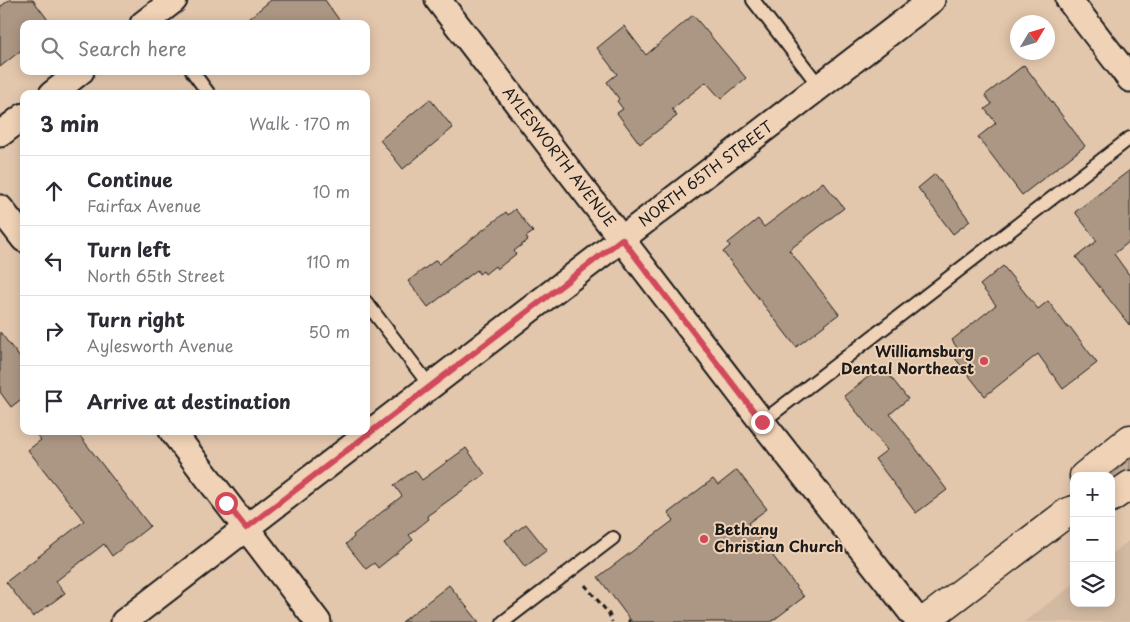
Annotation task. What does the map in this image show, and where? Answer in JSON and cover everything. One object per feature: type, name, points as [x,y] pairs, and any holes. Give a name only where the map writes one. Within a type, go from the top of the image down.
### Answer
[{"type":"main road","points":[[1089,472],[1130,439]]},
{"type":"main road","points":[[1115,495],[1130,485]]},
{"type":"main road","points":[[923,622],[1070,509]]},
{"type":"street","points":[[152,20],[174,0]]},
{"type":"street","name":"AYLESWORTH AVENUE","points":[[438,0],[918,622]]},
{"type":"street","name":"NORTH 65TH STREET","points":[[370,432],[932,0]]},
{"type":"street","points":[[1069,0],[1130,79]]},
{"type":"street","points":[[57,90],[76,75]]},
{"type":"street","points":[[0,134],[20,119]]},
{"type":"street","points":[[0,208],[20,234]]},
{"type":"street","points":[[175,435],[318,622]]},
{"type":"street","name":"NORTH 65TH STREET","points":[[124,622],[367,435]]},
{"type":"lane","points":[[753,0],[820,87]]},
{"type":"lane","points":[[195,75],[206,90]]},
{"type":"lane","points":[[762,422],[1130,138]]},
{"type":"lane","points":[[370,307],[430,386]]},
{"type":"lane","points":[[503,622],[613,538]]},
{"type":"path","points":[[565,574],[587,586],[609,614],[612,622]]},
{"type":"shaded area","points":[[1130,458],[1130,470],[1115,481],[1115,472],[1111,472]]},
{"type":"shaded area","points":[[1130,540],[1130,622],[1024,622],[1070,587],[1070,607],[1115,607],[1115,551]]},
{"type":"building","points":[[9,0],[33,0],[48,20],[20,20],[20,51],[0,67],[0,7]]},
{"type":"building","points":[[271,0],[325,0],[339,20],[247,20]]},
{"type":"building","points":[[693,15],[746,78],[721,99],[706,82],[672,109],[677,116],[640,144],[617,113],[623,109],[617,101],[619,99],[607,82],[617,74],[597,48],[624,26],[646,55]]},
{"type":"building","points":[[1024,65],[1085,146],[1022,195],[978,137],[996,123],[985,109],[992,104],[985,95]]},
{"type":"building","points":[[430,99],[453,128],[403,169],[380,140]]},
{"type":"building","points":[[1130,170],[1130,241],[1114,254],[1130,276],[1130,326],[1076,257],[1097,241],[1075,212]]},
{"type":"building","points":[[935,174],[970,221],[953,234],[918,188]]},
{"type":"building","points":[[823,182],[844,208],[789,250],[839,314],[796,347],[723,252],[730,246],[728,243],[758,219],[764,227]]},
{"type":"building","points":[[515,209],[533,232],[526,237],[528,240],[514,251],[516,254],[497,269],[495,266],[485,274],[483,271],[479,274],[477,270],[428,307],[408,281],[436,260],[439,264],[506,212],[508,215]]},
{"type":"building","points":[[1003,266],[1038,309],[1048,301],[1097,363],[1063,389],[1038,354],[985,396],[951,353],[957,348],[952,340],[996,305],[980,285]]},
{"type":"building","points":[[0,332],[20,358],[20,400],[11,407],[0,392]]},
{"type":"building","points":[[882,366],[908,399],[890,414],[947,490],[916,513],[875,459],[887,450],[844,396]]},
{"type":"building","points":[[37,435],[79,435],[150,526],[112,556],[104,544],[56,581],[65,593],[33,617],[6,582],[84,521],[28,450],[41,440]]},
{"type":"building","points":[[466,448],[485,474],[427,516],[429,519],[409,535],[413,540],[378,568],[374,563],[366,569],[346,544],[354,537],[353,535],[402,496],[394,485],[415,470],[422,480]]},
{"type":"building","name":"Bethany Christian Church","points":[[737,470],[767,509],[748,523],[804,597],[771,622],[632,622],[598,577],[674,520],[668,513],[713,479],[718,485]]},
{"type":"building","points":[[526,524],[547,550],[525,567],[505,540]]},
{"type":"building","points":[[449,585],[479,622],[402,622]]},
{"type":"place","name":"Williamsburg Dental Northeast","points":[[984,361]]},
{"type":"place","name":"Bethany Christian Church","points":[[704,539]]},
{"type":"route","points":[[226,503],[246,528],[622,239],[762,422]]}]
